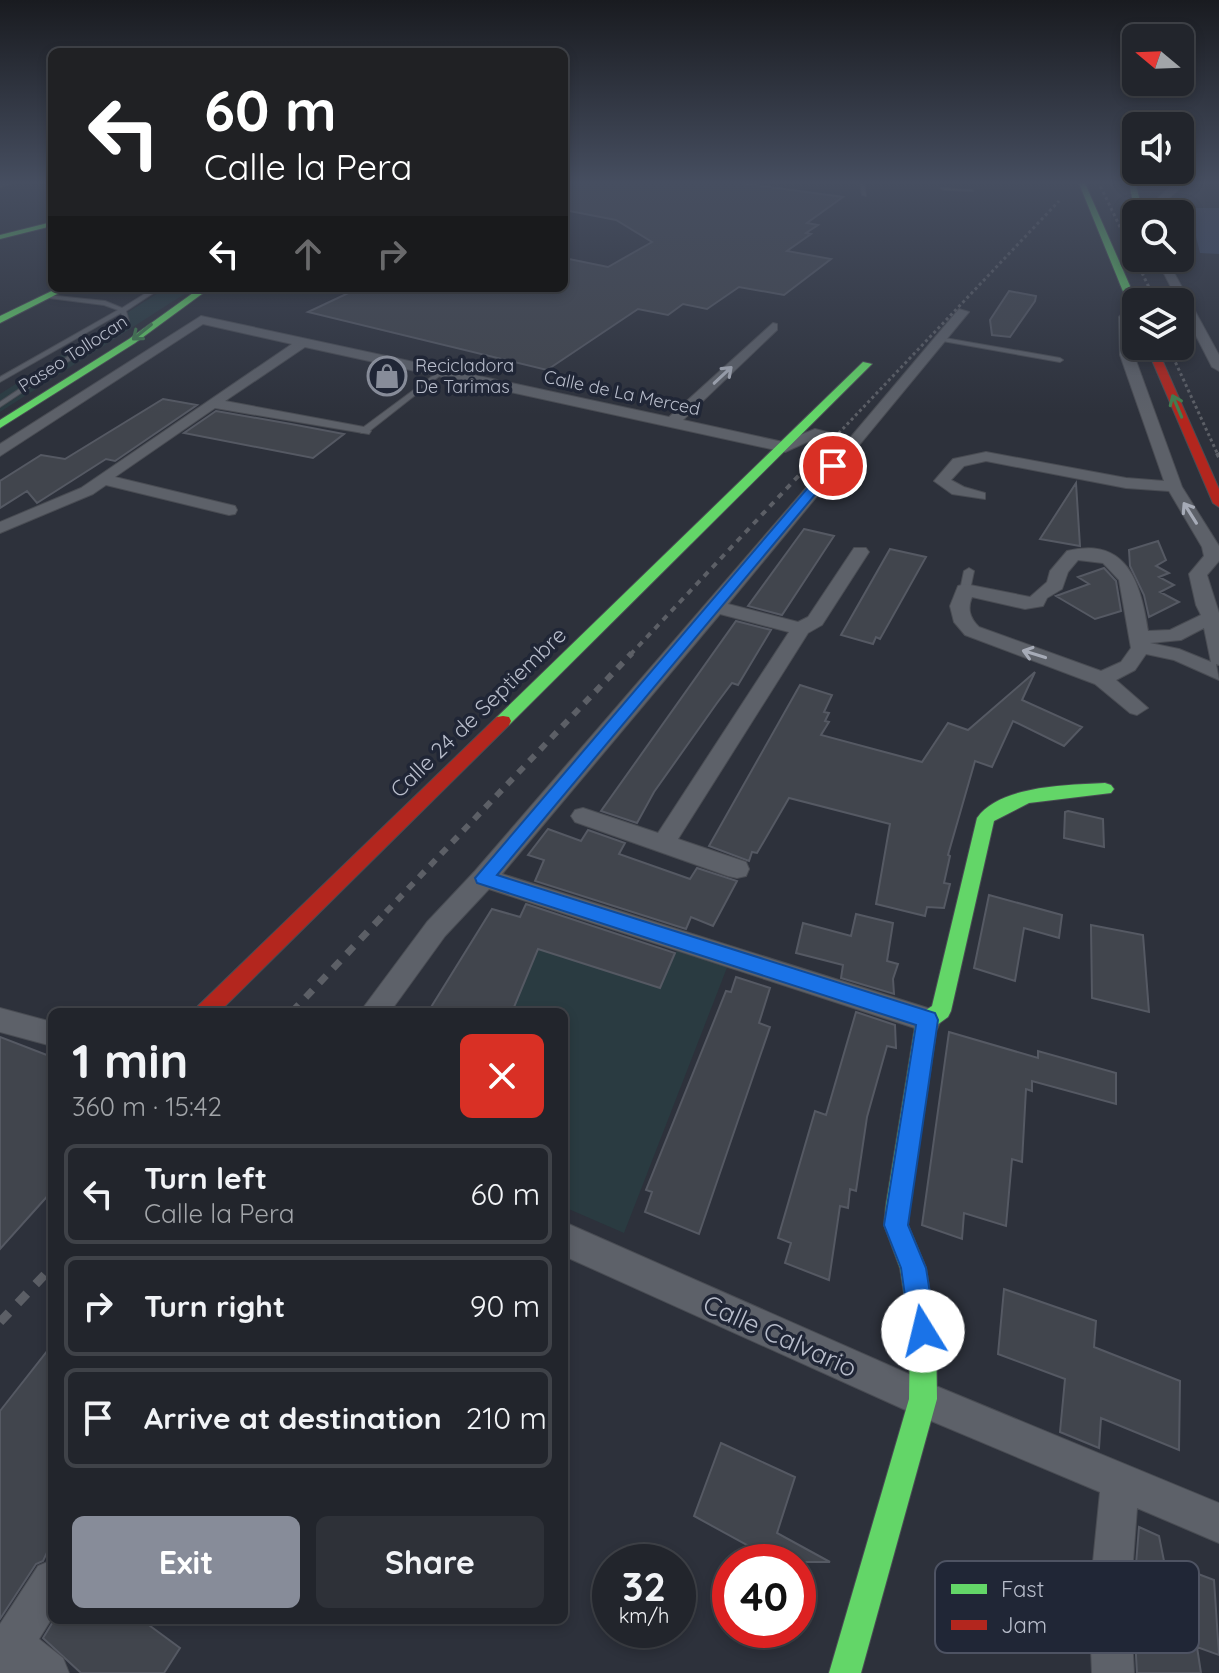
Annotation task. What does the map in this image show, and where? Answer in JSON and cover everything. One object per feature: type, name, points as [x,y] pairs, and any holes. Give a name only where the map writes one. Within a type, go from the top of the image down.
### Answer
[{"type":"main road","points":[[1113,259],[1126,288]]},
{"type":"main road","points":[[0,320],[57,292]]},
{"type":"main road","name":"Paseo Tollocan","points":[[0,425],[132,341],[200,292]]},
{"type":"main road","points":[[1157,360],[1219,503]]},
{"type":"main road","name":"Calle 24 de Septiembre","points":[[209,1008],[867,364]]},
{"type":"main road","points":[[845,1673],[923,1399],[923,1331],[913,1268],[896,1225],[927,1020],[941,1011],[986,818],[998,805],[1020,799],[1105,789]]},
{"type":"street","points":[[1168,272],[1219,367]]},
{"type":"street","points":[[377,1008],[436,929],[484,878],[716,607],[963,312]]},
{"type":"street","name":"Calle de La Merced","points":[[0,451],[201,320],[444,370],[785,447]]},
{"type":"street","points":[[672,423],[773,327]]},
{"type":"street","points":[[0,528],[106,480],[131,458],[305,341]]},
{"type":"street","points":[[1129,360],[1174,487],[1211,547],[1213,557],[1198,574],[1205,605],[1212,617],[1219,659]]},
{"type":"street","points":[[213,403],[364,431]]},
{"type":"street","points":[[785,447],[815,433],[852,443]]},
{"type":"street","points":[[979,496],[958,491],[942,481],[958,459],[973,455],[995,457],[1126,483],[1174,487]]},
{"type":"street","points":[[106,480],[229,510]]},
{"type":"street","points":[[664,842],[801,629],[815,621],[860,552]]},
{"type":"street","points":[[1102,679],[1128,666],[1140,642],[1128,580],[1116,560],[1098,554],[1073,555],[1059,571],[1056,585],[1040,595],[1036,602],[1025,603],[967,581],[959,606],[964,622],[972,631],[1102,679],[1137,708]]},
{"type":"street","points":[[716,607],[801,629]]},
{"type":"street","points":[[1140,642],[1174,636],[1212,617]]},
{"type":"street","points":[[1140,642],[1192,659],[1219,674]]},
{"type":"street","points":[[583,816],[737,869]]},
{"type":"street","points":[[484,878],[927,1020]]},
{"type":"street","points":[[0,1020],[48,1033]]},
{"type":"street","name":"Calle Calvario","points":[[568,1241],[923,1399],[1219,1523]]},
{"type":"street","points":[[1113,1561],[1120,1484]]},
{"type":"street","points":[[48,1586],[6,1654],[48,1673]]},
{"type":"street","points":[[1110,1653],[1113,1673]]},
{"type":"lane","points":[[0,405],[127,320],[123,310],[57,292]]},
{"type":"lane","points":[[0,380],[152,292]]},
{"type":"lane","points":[[939,339],[1060,360]]},
{"type":"lane","points":[[364,431],[444,370]]},
{"type":"shaded area","points":[[160,292],[188,292],[0,412],[0,394]]},
{"type":"shaded area","points":[[678,948],[728,965],[624,1233],[568,1209],[568,1008],[514,1008],[539,949],[659,988]]},
{"type":"building","points":[[568,259],[608,267],[622,259],[831,259],[784,295],[739,287],[707,309],[683,304],[668,315],[638,309],[547,370],[308,312],[350,292],[568,292]]},
{"type":"building","points":[[1009,291],[1036,296],[1035,301],[1010,337],[992,335],[990,320]]},
{"type":"building","points":[[163,399],[197,405],[115,461],[106,459],[37,503],[27,491],[0,508],[0,481],[41,455],[65,459]]},
{"type":"building","points":[[216,411],[344,434],[313,458],[184,433]]},
{"type":"building","points":[[1076,483],[1080,546],[1040,539]]},
{"type":"building","points":[[804,529],[834,536],[782,615],[748,606]]},
{"type":"building","points":[[1158,541],[1166,560],[1156,566],[1169,573],[1159,577],[1174,585],[1160,592],[1179,602],[1149,617],[1144,595],[1130,566],[1129,550]]},
{"type":"building","points":[[890,549],[926,557],[880,639],[876,637],[873,644],[841,635]]},
{"type":"building","points":[[1104,568],[1116,581],[1121,611],[1095,619],[1056,596],[1089,584],[1078,577]]},
{"type":"building","points":[[736,621],[771,630],[738,685],[732,683],[717,703],[654,792],[637,823],[601,811]]},
{"type":"building","points":[[1035,672],[1022,700],[1082,727],[1064,746],[1013,721],[992,767],[975,761],[948,855],[944,883],[950,884],[944,908],[927,907],[925,916],[876,904],[890,824],[789,798],[757,853],[752,852],[749,861],[709,846],[800,685],[832,695],[824,712],[829,713],[825,721],[829,722],[821,735],[922,762],[948,723],[968,730]]},
{"type":"building","points":[[1065,812],[1103,819],[1104,847],[1064,838]]},
{"type":"building","points":[[548,829],[581,841],[588,830],[625,843],[619,854],[690,879],[697,868],[737,881],[713,926],[691,917],[686,929],[535,881],[544,860],[528,855]]},
{"type":"building","points":[[989,895],[1062,915],[1059,938],[1024,928],[1015,981],[974,968]]},
{"type":"building","points":[[526,904],[675,953],[660,988],[538,949],[514,1008],[430,1008],[492,909],[520,917]]},
{"type":"building","points":[[856,914],[893,923],[887,961],[898,964],[893,979],[894,994],[841,978],[843,965],[796,953],[803,923],[851,936]]},
{"type":"building","points":[[1091,925],[1143,935],[1149,1012],[1092,998]]},
{"type":"building","points":[[736,977],[770,988],[759,1023],[770,1027],[699,1234],[645,1212],[652,1192],[646,1190],[726,991],[731,992]]},
{"type":"building","points":[[856,1012],[895,1025],[896,1048],[887,1046],[867,1117],[856,1191],[850,1189],[848,1208],[840,1206],[829,1280],[785,1263],[791,1243],[778,1238],[815,1111],[826,1115]]},
{"type":"building","points":[[949,1032],[1038,1058],[1038,1051],[1116,1073],[1116,1104],[1032,1081],[1032,1091],[1026,1089],[1022,1162],[1012,1159],[1006,1226],[964,1213],[962,1239],[922,1225]]},
{"type":"building","points":[[0,1037],[48,1055],[48,1195],[0,1249]]},
{"type":"building","points":[[1004,1289],[1096,1321],[1094,1347],[1180,1381],[1179,1450],[1101,1418],[1099,1448],[1060,1432],[1065,1379],[998,1354]]},
{"type":"building","points":[[48,1350],[48,1550],[0,1619],[0,1411]]},
{"type":"building","points":[[721,1443],[795,1477],[777,1533],[797,1544],[745,1544],[694,1516]]},
{"type":"building","points":[[1139,1527],[1159,1536],[1164,1561],[1136,1561]]},
{"type":"building","points":[[816,1554],[830,1562],[816,1562]]},
{"type":"building","points":[[1199,1574],[1214,1580],[1219,1655],[1199,1648]]},
{"type":"building","points":[[52,1624],[147,1624],[180,1648],[164,1673],[81,1673],[43,1638]]},
{"type":"building","points":[[1136,1653],[1198,1653],[1201,1673],[1137,1673]]},
{"type":"railway","points":[[818,455],[1004,259]]},
{"type":"railway","points":[[1135,259],[1149,288]]},
{"type":"railway","points":[[1174,360],[1218,455]]},
{"type":"railway","points":[[630,655],[820,453]]},
{"type":"railway","points":[[386,912],[632,653]]},
{"type":"railway","points":[[296,1008],[388,910]]},
{"type":"railway","points":[[0,1322],[48,1271]]},
{"type":"traffic: fast","points":[[1114,259],[1126,288]]},
{"type":"traffic: fast","points":[[0,320],[57,292]]},
{"type":"traffic: fast","points":[[0,425],[132,341],[200,292]]},
{"type":"traffic: fast","points":[[503,721],[867,364]]},
{"type":"traffic: fast","points":[[845,1673],[923,1399],[923,1331],[913,1268],[896,1225],[898,1205],[927,1020],[941,1011],[986,818],[1027,797],[1105,789]]},
{"type":"traffic: jam","points":[[1157,360],[1219,503]]},
{"type":"traffic: jam","points":[[209,1008],[503,721]]},
{"type":"place","name":"Recicladora De Tarimas","points":[[387,376]]},
{"type":"route","points":[[833,466],[484,878],[927,1020],[896,1225],[913,1268],[923,1331]]}]
